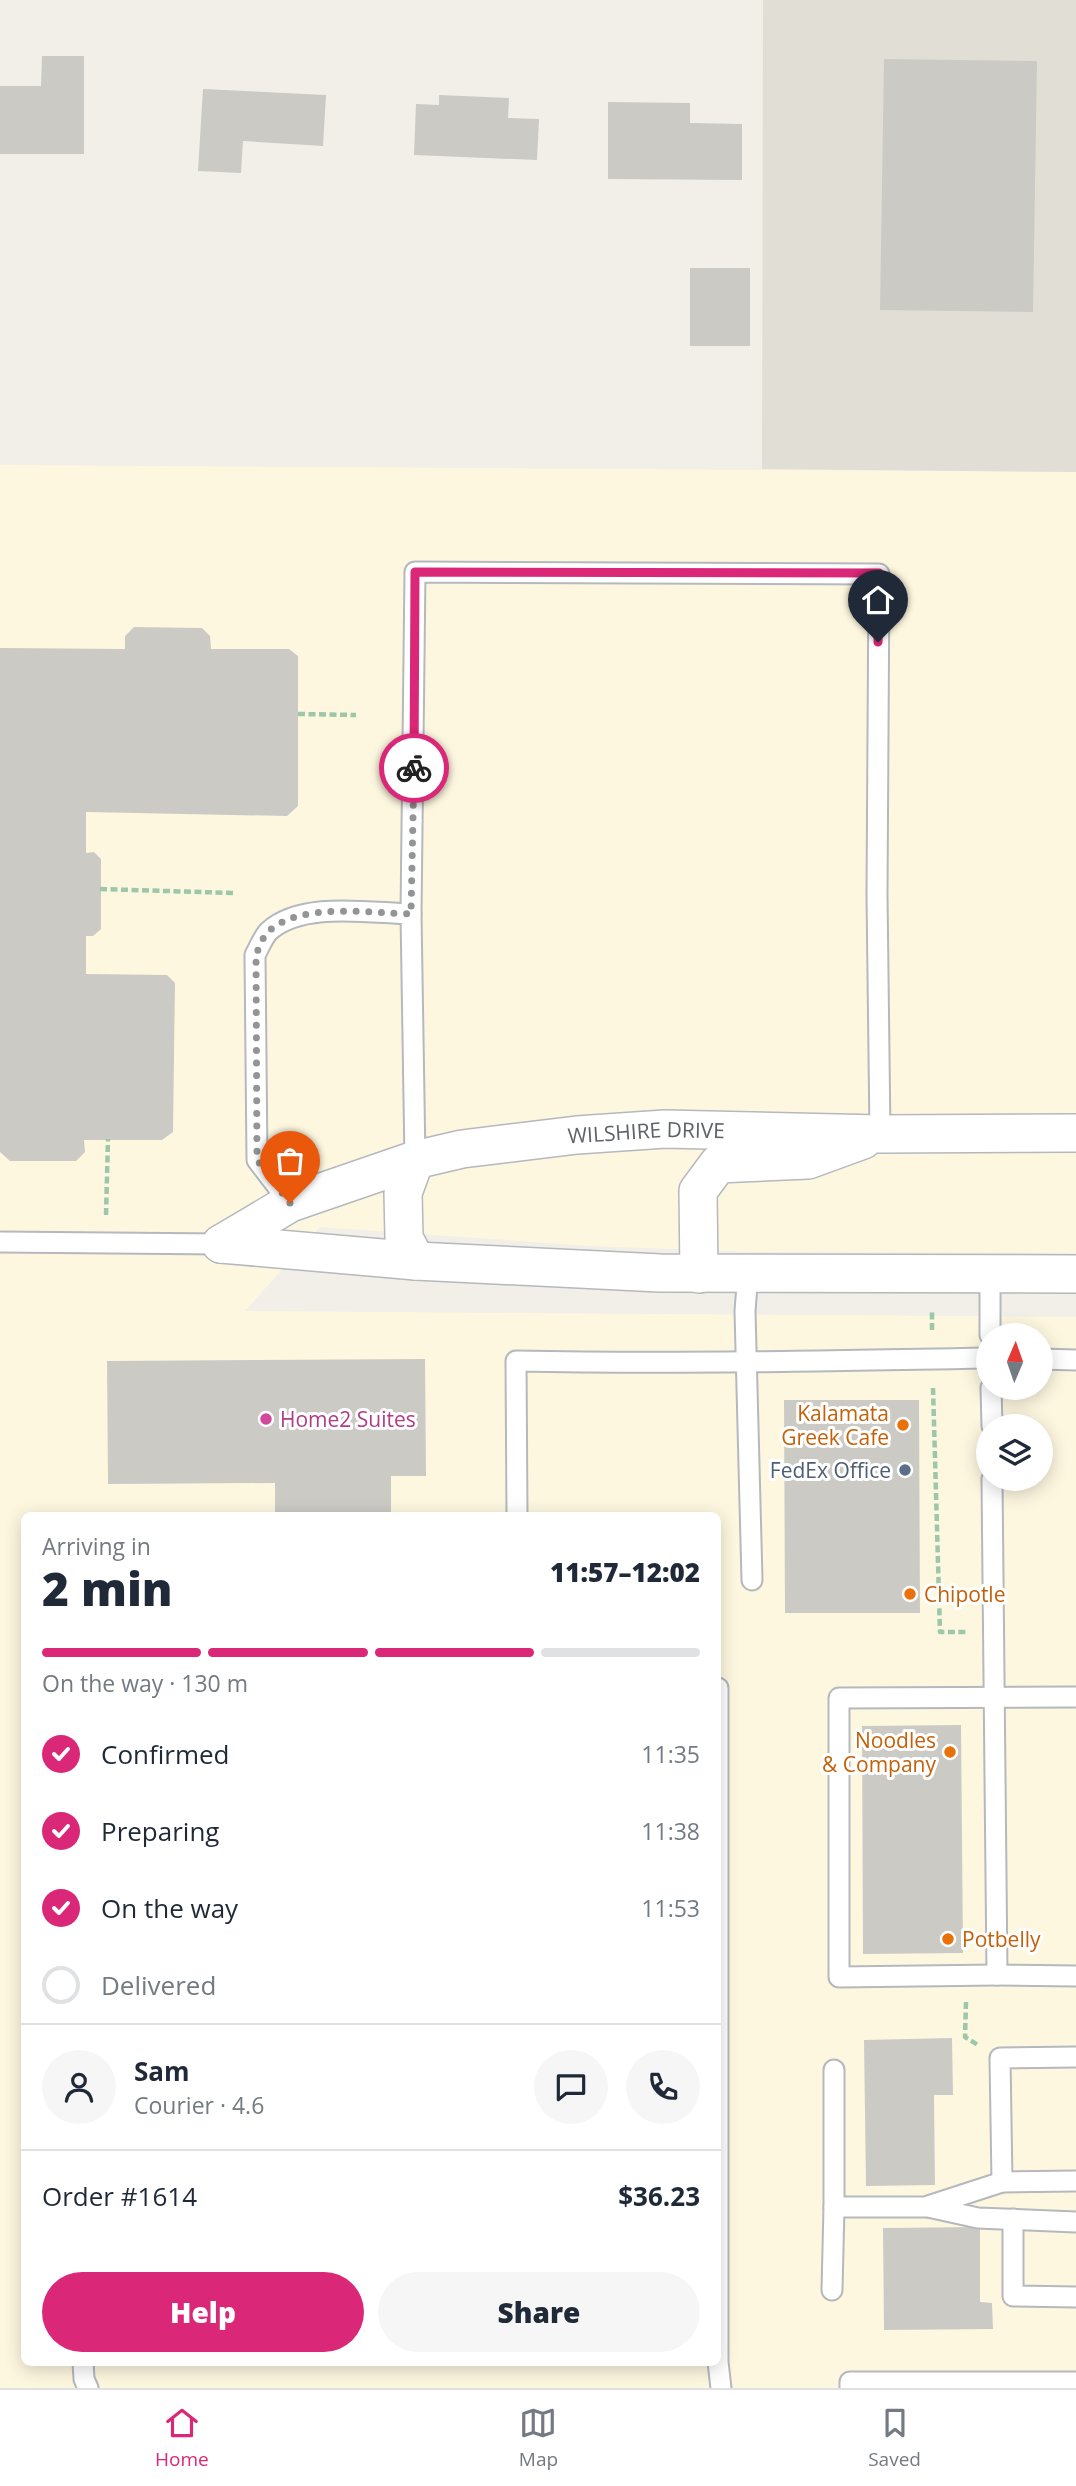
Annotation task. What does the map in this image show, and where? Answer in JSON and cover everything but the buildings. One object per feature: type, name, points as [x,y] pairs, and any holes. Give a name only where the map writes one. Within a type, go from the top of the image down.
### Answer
[{"type":"street","name":"WILSHIRE DRIVE","points":[[221,1244],[290,1203],[415,1160],[462,1149],[577,1135],[665,1129],[880,1134],[1076,1133]]},
{"type":"street","name":"WILSHIRE DRIVE","points":[[699,1274],[698,1191],[718,1164],[808,1160],[880,1134]]},
{"type":"street","points":[[415,1160],[403,1193],[404,1238],[416,1261]]},
{"type":"street","points":[[221,1244],[416,1261],[699,1274],[1076,1274]]},
{"type":"lane","points":[[415,1160],[411,914],[415,572],[879,573],[877,908],[880,1134]]},
{"type":"lane","points":[[290,1203],[257,1160],[256,955],[267,932],[288,919],[310,911],[411,914]]},
{"type":"lane","points":[[0,1242],[221,1244]]},
{"type":"lane","points":[[748,1273],[744,1311],[752,1580]]},
{"type":"lane","points":[[990,1274],[990,1323]]},
{"type":"lane","points":[[517,1512],[516,1362],[652,1364],[747,1360],[976,1358]]},
{"type":"lane","points":[[1054,1359],[1076,1360]]},
{"type":"lane","points":[[992,1491],[997,1976]]},
{"type":"lane","points":[[1076,1697],[839,1698],[839,1977],[1076,1976]]},
{"type":"lane","points":[[1002,2182],[1000,2058],[1076,2057]]},
{"type":"lane","points":[[832,2290],[834,2070]]},
{"type":"lane","points":[[925,2207],[1002,2182],[1076,2181]]},
{"type":"lane","points":[[834,2207],[925,2207],[978,2218],[1076,2222]]},
{"type":"lane","points":[[1013,2219],[1013,2296],[1076,2297]]},
{"type":"lane","points":[[83,2366],[88,2388]]},
{"type":"lane","points":[[718,2366],[721,2388]]},
{"type":"lane","points":[[850,2388],[850,2382],[1076,2382]]},
{"type":"path","points":[[298,715],[356,715]]},
{"type":"path","points":[[100,889],[233,893]]},
{"type":"path","points":[[106,1216],[108,1139]]},
{"type":"path","points":[[932,1310],[932,1338]]},
{"type":"path","points":[[933,1384],[940,1632],[970,1632],[970,1645]]},
{"type":"path","points":[[965,2037],[966,1994]]},
{"type":"shaded area","points":[[763,0],[1076,0],[1076,472],[762,469]]},
{"type":"shaded area","points":[[0,465],[1076,472],[1076,1253],[753,1252],[592,1246],[320,1227],[245,1311],[1076,1317],[1076,2388],[0,2388]]},
{"type":"way so far","points":[[290,1203],[257,1160],[256,955],[267,932],[288,919],[310,911],[411,914],[414,768]]},
{"type":"place","name":"Home2 Suites","points":[[266,1419]]},
{"type":"place","name":"Kalamata Greek Cafe","points":[[903,1425]]},
{"type":"place","name":"FedEx Office","points":[[905,1470]]},
{"type":"place","name":"Chipotle","points":[[910,1594]]},
{"type":"place","name":"Noodles & Company","points":[[950,1752]]},
{"type":"place","name":"Potbelly","points":[[948,1939]]},
{"type":"route","points":[[414,768],[415,572],[879,573],[878,642]]}]
